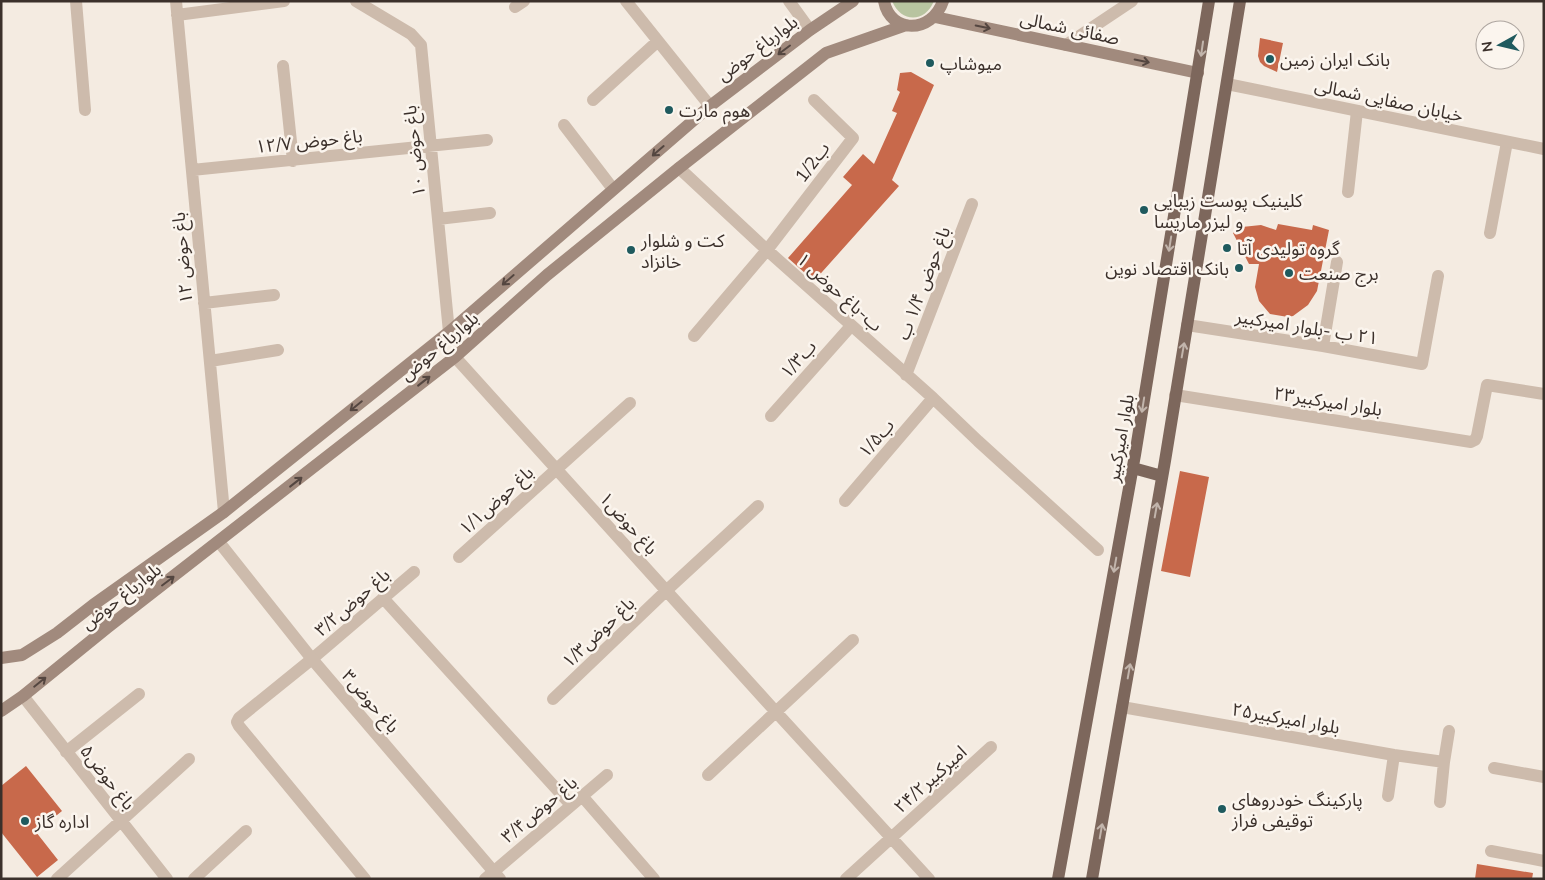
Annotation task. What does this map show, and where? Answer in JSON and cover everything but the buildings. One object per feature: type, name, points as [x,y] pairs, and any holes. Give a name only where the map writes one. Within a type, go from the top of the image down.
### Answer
[{"type":"main road","name":"بلوارباغ حوض","points":[[1,658],[22,655],[57,634],[93,605],[224,512],[449,332],[710,106],[810,30],[853,1]]},
{"type":"main road","points":[[884,1],[890,15],[906,25]]},
{"type":"main road","points":[[935,17],[941,10],[944,1]]},
{"type":"main road","name":"بلوار امیرکبیر","points":[[1058,879],[1133,468],[1209,1]]},
{"type":"main road","points":[[1092,879],[1162,476],[1240,1]]},
{"type":"main road","name":"بلوارباغ حوض","points":[[1,711],[12,698],[219,542],[455,357],[538,282],[826,53],[906,25],[917,26],[927,23],[935,17]]},
{"type":"main road","name":"صفائی شمالی","points":[[935,17],[1198,73]]},
{"type":"main road","points":[[523,267],[538,282]]},
{"type":"main road","points":[[1133,468],[1162,476]]},
{"type":"main road","points":[[93,605],[108,627]]},
{"type":"street","points":[[76,1],[85,110]]},
{"type":"street","name":"۱۲ باغ حوض","points":[[176,1],[224,512]]},
{"type":"street","points":[[177,15],[251,3],[284,1]]},
{"type":"street","name":"۱۰ باغ حوض","points":[[356,1],[411,34],[421,45],[449,332]]},
{"type":"street","points":[[626,1],[710,106]]},
{"type":"street","points":[[789,1],[810,30]]},
{"type":"street","points":[[1066,46],[1132,1]]},
{"type":"street","points":[[593,100],[658,41]]},
{"type":"street","points":[[283,66],[294,160]]},
{"type":"street","name":"خیابان صفایی شمالی","points":[[1227,84],[1544,149]]},
{"type":"street","name":"1/2ب","points":[[767,250],[853,138],[814,100]]},
{"type":"street","points":[[1348,192],[1357,111]]},
{"type":"street","points":[[564,125],[613,189]]},
{"type":"street","name":"۱۲/۷ باغ حوض","points":[[192,170],[487,140]]},
{"type":"street","points":[[1490,233],[1507,142]]},
{"type":"street","name":"۱ ب-باغ حوض","points":[[679,168],[1098,550]]},
{"type":"street","name":"باغ حوض ۱/۴ ب","points":[[906,374],[972,204]]},
{"type":"street","points":[[438,219],[490,213]]},
{"type":"street","points":[[694,336],[767,250]]},
{"type":"street","points":[[1323,346],[1337,262]]},
{"type":"street","name":"٢١ ب -بلوار امیرکبیر","points":[[1187,325],[1323,346],[1422,364],[1438,276]]},
{"type":"street","points":[[204,303],[274,295]]},
{"type":"street","name":"ب۱/۳","points":[[771,416],[851,326]]},
{"type":"street","points":[[210,361],[278,350]]},
{"type":"street","name":"باغ حوض۱","points":[[455,357],[929,879]]},
{"type":"street","name":"۲۳بلوار امیرکبیر","points":[[1175,395],[1471,442],[1477,436],[1487,385],[1544,394]]},
{"type":"street","name":"ب۱/۵","points":[[845,501],[933,398]]},
{"type":"street","name":"باغ حوض۱/۱","points":[[459,557],[630,403]]},
{"type":"street","name":"باغ حوض۱/۳","points":[[553,699],[758,506]]},
{"type":"street","name":"باغ حوض۳","points":[[219,542],[312,659],[493,876]]},
{"type":"street","name":"باغ حوض۳/۲","points":[[365,879],[237,722],[239,718],[414,572]]},
{"type":"street","points":[[383,598],[571,805]]},
{"type":"street","points":[[708,775],[854,640]]},
{"type":"street","points":[[66,752],[139,694]]},
{"type":"street","name":"باغ حوض۵","points":[[12,698],[66,752],[167,879]]},
{"type":"street","name":"بلوار امیرکبیر۲۵","points":[[1122,707],[1394,756],[1444,762]]},
{"type":"street","points":[[1440,802],[1449,731]]},
{"type":"street","name":"امیرکبیر۲۴/۲","points":[[846,879],[991,747]]},
{"type":"street","points":[[1388,796],[1394,756]]},
{"type":"street","points":[[57,879],[189,759]]},
{"type":"street","points":[[1494,768],[1544,777]]},
{"type":"street","name":"باغ حوض۳/۴","points":[[493,876],[607,775]]},
{"type":"street","points":[[582,796],[654,879]]},
{"type":"street","points":[[194,879],[246,831]]},
{"type":"street","points":[[1490,852],[1544,861]]},
{"type":"green space","points":[[892,1],[934,1],[925,13],[913,17],[901,13]]},
{"type":"place","name":"بانک ایران زمین","points":[[1270,59]]},
{"type":"place","name":"میوشاپ","points":[[930,63]]},
{"type":"place","name":"هوم مارت","points":[[669,110]]},
{"type":"place","name":"کلینیک پوست زیبایی و لیزر ماریسا","points":[[1144,210]]},
{"type":"place","name":"گروه تولیدی آتا","points":[[1227,248]]},
{"type":"place","name":"کت و شلوار خانزاد","points":[[631,250]]},
{"type":"place","name":"بانک اقتصاد نوین","points":[[1239,268]]},
{"type":"place","name":"برج صنعت","points":[[1289,273]]},
{"type":"place","name":"پارکینگ خودروهای توقیفی فراز","points":[[1222,809]]},
{"type":"place","name":"اداره گاز","points":[[25,821]]}]
